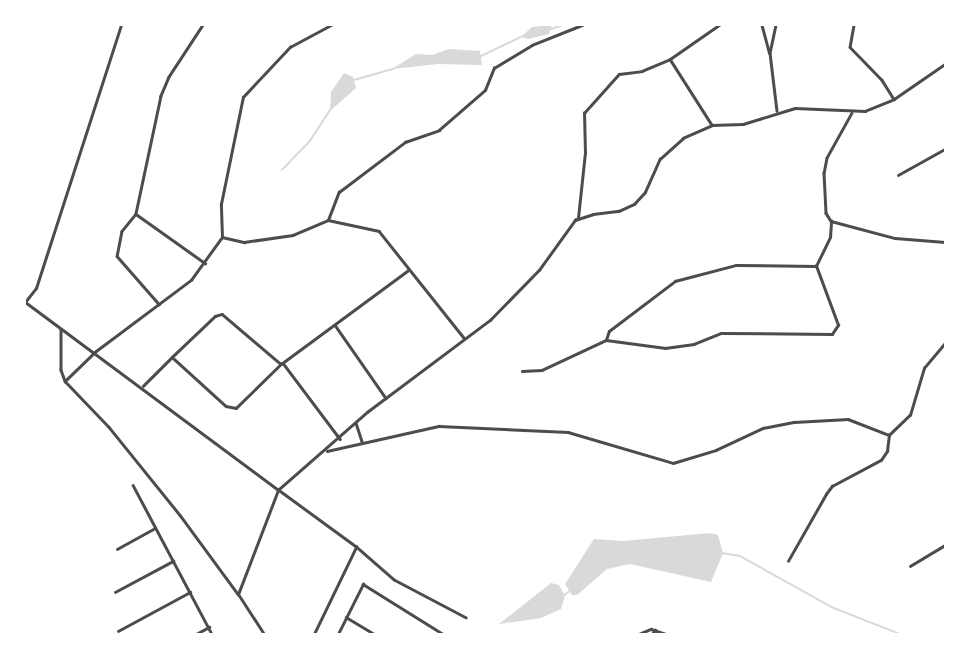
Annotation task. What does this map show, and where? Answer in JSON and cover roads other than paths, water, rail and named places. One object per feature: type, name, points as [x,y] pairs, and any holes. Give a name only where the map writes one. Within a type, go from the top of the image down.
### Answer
[{"type":"street","points":[[121,25],[36,288],[25,302],[61,329],[96,351],[143,386],[278,490],[356,547],[394,580],[466,618]]},
{"type":"street","points":[[159,304],[117,256],[122,231],[136,214],[161,96],[169,77],[203,25]]},
{"type":"street","points":[[65,380],[96,351],[191,280],[205,263],[222,237],[221,204],[243,97],[290,46],[331,25]]},
{"type":"street","points":[[328,220],[339,192],[405,142],[439,130],[485,90],[494,68],[532,45],[582,25]]},
{"type":"street","points":[[238,594],[278,490],[325,452],[386,398],[464,338],[490,320],[535,274],[578,218],[585,153],[584,113],[619,74],[642,72],[670,59],[719,25]]},
{"type":"street","points":[[762,25],[770,53],[777,111]]},
{"type":"street","points":[[770,53],[776,25]]},
{"type":"street","points":[[854,25],[850,47],[882,80],[894,99]]},
{"type":"street","points":[[670,59],[712,125]]},
{"type":"street","points":[[578,218],[619,211],[634,204],[645,192],[664,154],[688,135],[712,125],[743,124],[777,111],[808,107],[852,113],[894,99],[945,64]]},
{"type":"street","points":[[522,371],[542,370],[606,340],[665,348],[694,344],[721,333],[832,334],[838,325],[816,266],[830,237],[831,221],[826,212],[824,173],[827,158],[852,113]]},
{"type":"street","points":[[898,175],[945,149]]},
{"type":"street","points":[[136,214],[205,263]]},
{"type":"street","points":[[222,237],[244,242],[293,235],[328,220],[379,231],[407,271],[464,338]]},
{"type":"street","points":[[831,221],[895,238],[945,242]]},
{"type":"street","points":[[606,340],[609,331],[675,280],[736,265],[816,266]]},
{"type":"street","points":[[172,357],[233,409],[282,364],[407,271]]},
{"type":"street","points":[[143,386],[215,316],[222,314],[282,364],[340,439]]},
{"type":"street","points":[[335,324],[386,398]]},
{"type":"street","points":[[61,329],[61,370],[65,380],[109,427],[180,515],[238,594],[264,634]]},
{"type":"street","points":[[788,561],[832,486],[881,460],[887,451],[889,434],[910,415],[924,368],[945,343]]},
{"type":"street","points":[[325,452],[362,442],[439,426],[561,431],[673,463],[716,450],[763,428],[794,422],[848,419],[889,434]]},
{"type":"street","points":[[356,423],[362,442]]},
{"type":"street","points":[[133,485],[212,634]]},
{"type":"street","points":[[117,549],[156,528]]},
{"type":"street","points":[[910,566],[945,545]]},
{"type":"street","points":[[314,634],[356,547]]},
{"type":"street","points":[[115,592],[173,561]]},
{"type":"street","points":[[338,634],[363,584],[443,634]]},
{"type":"street","points":[[118,631],[190,592]]},
{"type":"street","points":[[346,617],[374,634]]},
{"type":"street","points":[[196,634],[209,627]]},
{"type":"street","points":[[652,634],[655,630]]},
{"type":"street","points":[[639,634],[655,630],[666,634]]},
{"type":"waterway","points":[[551,29],[564,25]]},
{"type":"waterway","points":[[479,57],[523,36]]},
{"type":"waterway","points":[[354,80],[393,69]]},
{"type":"waterway","points":[[282,170],[310,141],[331,109]]},
{"type":"waterway","points":[[722,553],[740,556],[834,608],[900,634]]},
{"type":"waterway","points":[[563,596],[570,591]]}]
